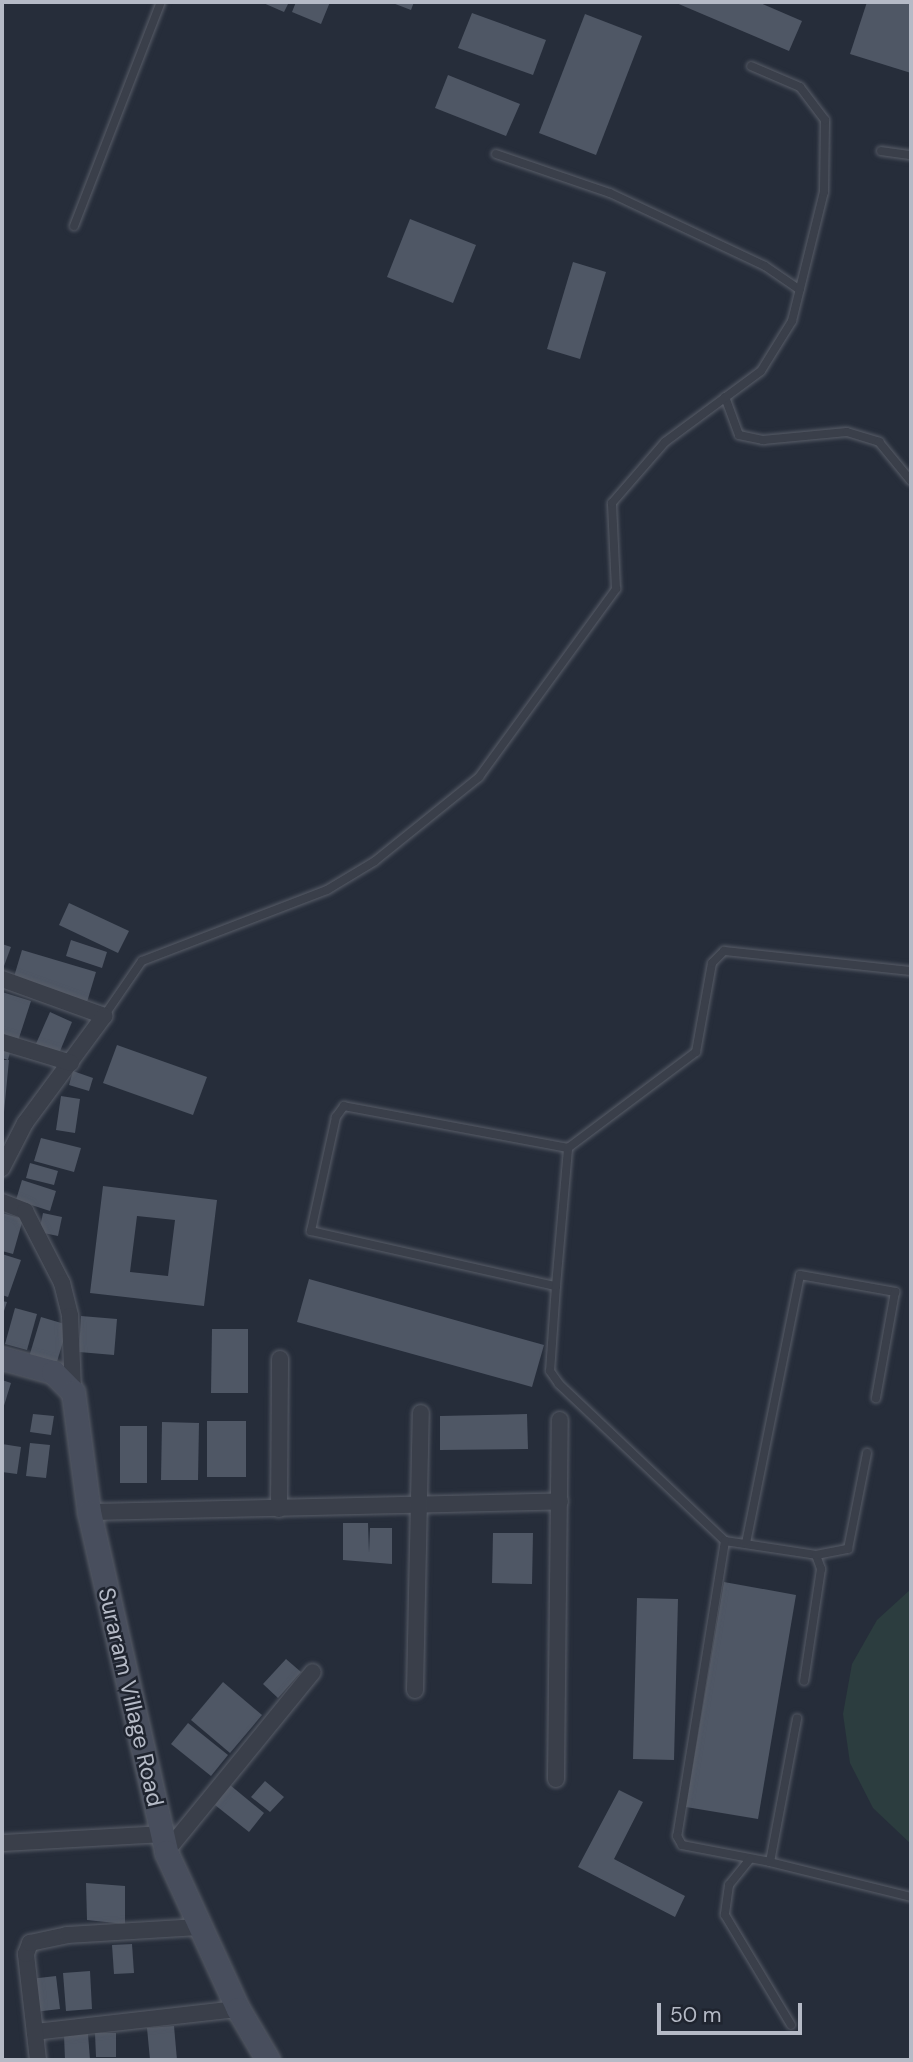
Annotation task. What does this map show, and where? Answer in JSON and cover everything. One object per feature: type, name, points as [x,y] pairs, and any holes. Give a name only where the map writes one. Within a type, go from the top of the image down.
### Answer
[{"type":"main road","points":[[2,1358],[53,1372],[73,1392]]},
{"type":"main road","name":"Suraram Village Road","points":[[73,1392],[89,1511],[163,1843],[238,2009],[268,2060]]},
{"type":"street","points":[[2,979],[104,1016],[26,1123],[2,1168]]},
{"type":"street","points":[[2,1042],[71,1063]]},
{"type":"street","points":[[2,1202],[25,1211],[62,1283],[70,1316],[73,1392]]},
{"type":"street","points":[[279,1509],[280,1359]]},
{"type":"street","points":[[415,1690],[421,1413]]},
{"type":"street","points":[[556,1779],[560,1420]]},
{"type":"street","points":[[89,1511],[560,1501]]},
{"type":"street","points":[[2,1843],[163,1843],[313,1672]]},
{"type":"street","points":[[38,2060],[26,1954],[30,1943],[67,1935],[199,1927]]},
{"type":"street","points":[[35,2032],[238,2009]]},
{"type":"lane","points":[[74,226],[162,2]]},
{"type":"lane","points":[[104,1016],[142,961],[327,890],[374,861],[479,777],[616,589],[612,503],[665,442],[761,371],[792,321],[824,192],[825,120],[800,87],[751,66]]},
{"type":"lane","points":[[881,151],[911,155]]},
{"type":"lane","points":[[496,154],[610,193],[765,267],[800,290]]},
{"type":"lane","points":[[725,397],[739,435],[763,440],[847,432],[878,442],[911,481]]},
{"type":"lane","points":[[556,1286],[311,1231],[336,1117],[344,1106],[568,1148],[696,1052],[712,963],[724,951],[911,971]]},
{"type":"lane","points":[[568,1148],[550,1371],[725,1541],[816,1555],[848,1549],[867,1453]]},
{"type":"lane","points":[[746,1543],[800,1275],[895,1292],[876,1398]]},
{"type":"lane","points":[[725,1541],[677,1836],[682,1845],[770,1862],[911,1897]]},
{"type":"lane","points":[[804,1681],[821,1569],[816,1555]]},
{"type":"lane","points":[[770,1862],[797,1719]]},
{"type":"lane","points":[[750,1859],[729,1885],[725,1915],[791,2025]]},
{"type":"shaded area","points":[[911,1589],[911,1844],[873,1808],[850,1763],[843,1714],[852,1664],[877,1620]]},
{"type":"building","points":[[261,2],[289,2],[284,12]]},
{"type":"building","points":[[296,2],[330,2],[321,24],[292,12]]},
{"type":"building","points":[[390,2],[414,2],[411,10]]},
{"type":"building","points":[[674,2],[758,2],[802,21],[789,51]]},
{"type":"building","points":[[867,2],[911,2],[911,73],[850,54]]},
{"type":"building","points":[[472,13],[546,40],[533,75],[458,48]]},
{"type":"building","points":[[585,14],[642,36],[596,155],[539,133]]},
{"type":"building","points":[[448,75],[520,104],[506,136],[435,108]]},
{"type":"building","points":[[410,219],[476,245],[453,303],[387,277]]},
{"type":"building","points":[[573,262],[606,272],[580,359],[547,349]]},
{"type":"building","points":[[69,903],[129,931],[118,953],[59,925]]},
{"type":"building","points":[[71,940],[107,952],[102,968],[66,956]]},
{"type":"building","points":[[2,944],[11,947],[4,966],[2,965]]},
{"type":"building","points":[[22,950],[96,972],[87,1002],[13,980]]},
{"type":"building","points":[[2,992],[31,1001],[18,1041],[2,1036]]},
{"type":"building","points":[[50,1012],[72,1022],[58,1056],[35,1046]]},
{"type":"building","points":[[2,1045],[11,1048],[8,1060],[2,1058]]},
{"type":"building","points":[[117,1045],[207,1077],[193,1115],[103,1083]]},
{"type":"building","points":[[2,1060],[9,1060],[4,1112],[2,1112]]},
{"type":"building","points":[[73,1071],[93,1078],[89,1091],[69,1085]]},
{"type":"building","points":[[61,1096],[80,1099],[75,1133],[56,1130]]},
{"type":"building","points":[[41,1138],[81,1148],[74,1172],[34,1161]]},
{"type":"building","points":[[30,1163],[58,1171],[54,1185],[26,1178]]},
{"type":"building","points":[[22,1180],[56,1191],[50,1211],[16,1200]]},
{"type":"building","points":[[103,1186],[217,1200],[204,1306],[90,1293]],"holes":[[[137,1216],[175,1220],[168,1276],[130,1272]]]},
{"type":"building","points":[[2,1213],[23,1219],[13,1254],[2,1251]]},
{"type":"building","points":[[43,1213],[62,1217],[58,1236],[39,1232]]},
{"type":"building","points":[[2,1254],[21,1260],[8,1297],[2,1295]]},
{"type":"building","points":[[309,1279],[544,1345],[532,1387],[297,1322]]},
{"type":"building","points":[[2,1301],[7,1302],[2,1317]]},
{"type":"building","points":[[15,1308],[37,1314],[27,1350],[5,1344]]},
{"type":"building","points":[[81,1316],[117,1319],[114,1355],[79,1352]]},
{"type":"building","points":[[41,1317],[68,1325],[56,1365],[29,1357]]},
{"type":"building","points":[[212,1329],[248,1329],[248,1393],[211,1393]]},
{"type":"building","points":[[2,1380],[11,1383],[2,1412]]},
{"type":"building","points":[[33,1414],[54,1416],[51,1435],[30,1432]]},
{"type":"building","points":[[527,1414],[528,1449],[440,1450],[440,1416]]},
{"type":"building","points":[[207,1421],[246,1421],[246,1477],[207,1477]]},
{"type":"building","points":[[162,1422],[199,1423],[198,1480],[161,1480]]},
{"type":"building","points":[[120,1426],[147,1426],[147,1483],[120,1483]]},
{"type":"building","points":[[30,1443],[50,1445],[46,1478],[26,1476]]},
{"type":"building","points":[[2,1444],[21,1447],[17,1474],[2,1472]]},
{"type":"building","points":[[343,1523],[368,1523],[369,1553],[370,1528],[392,1528],[392,1564],[343,1560]]},
{"type":"building","points":[[493,1533],[533,1533],[532,1584],[492,1583]]},
{"type":"building","points":[[724,1582],[796,1595],[758,1819],[686,1807]]},
{"type":"building","points":[[637,1598],[678,1599],[674,1760],[633,1759]]},
{"type":"building","points":[[286,1659],[301,1672],[278,1698],[263,1684]]},
{"type":"building","points":[[223,1682],[262,1715],[230,1753],[191,1720]]},
{"type":"building","points":[[188,1723],[228,1755],[211,1776],[171,1744]]},
{"type":"building","points":[[265,1781],[284,1797],[270,1812],[251,1797]]},
{"type":"building","points":[[230,1785],[264,1813],[249,1832],[215,1805]]},
{"type":"building","points":[[619,1790],[643,1802],[614,1859],[685,1896],[675,1917],[578,1867]]},
{"type":"building","points":[[86,1883],[125,1886],[125,1924],[87,1920]]},
{"type":"building","points":[[132,1944],[134,1973],[114,1974],[112,1945]]},
{"type":"building","points":[[90,1971],[92,2009],[66,2011],[63,1973]]},
{"type":"building","points":[[56,1976],[60,2009],[34,2012],[30,1979]]},
{"type":"building","points":[[174,2026],[177,2060],[150,2060],[147,2028]]},
{"type":"building","points":[[95,2033],[116,2033],[116,2057],[96,2057]]},
{"type":"building","points":[[88,2034],[90,2060],[65,2060],[64,2035]]}]
